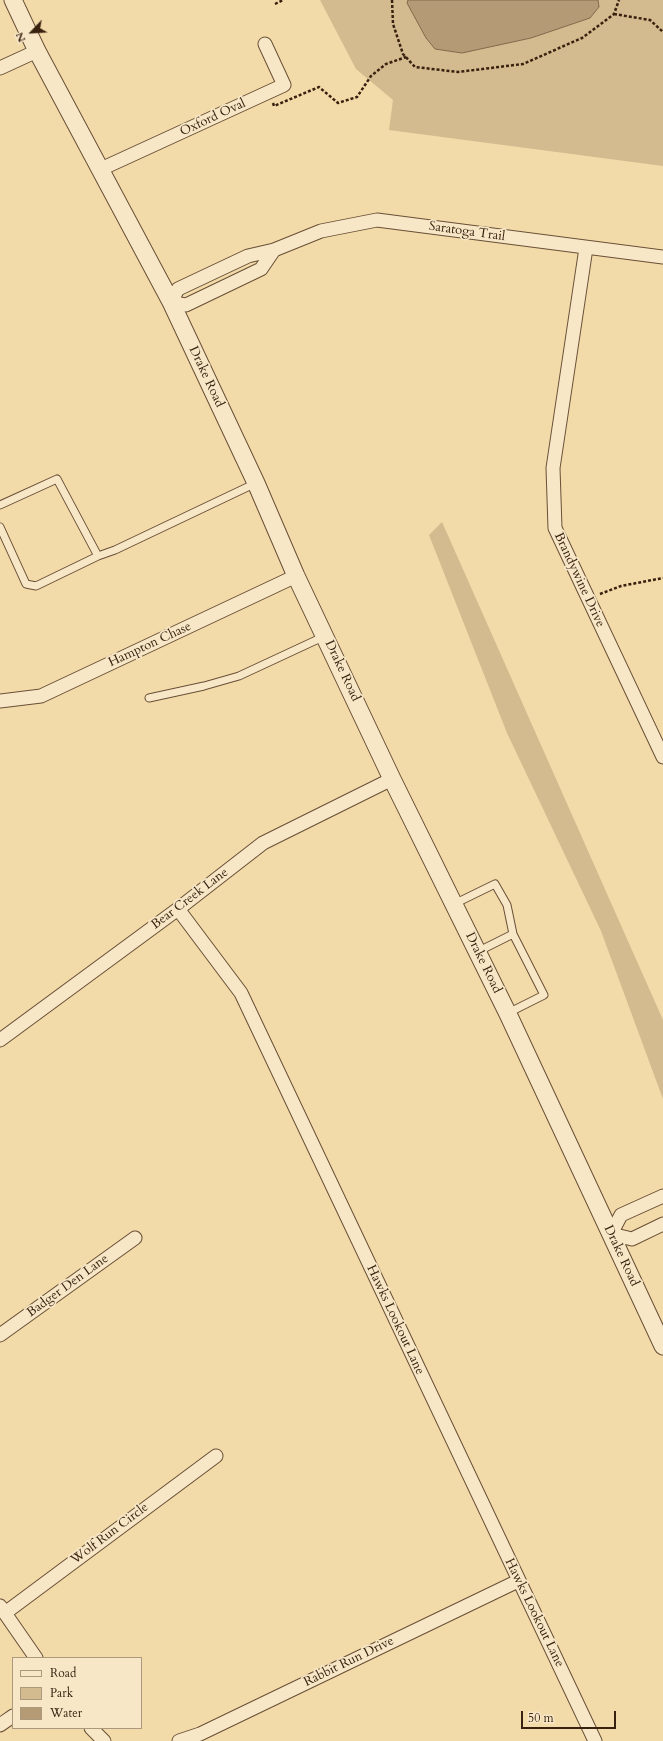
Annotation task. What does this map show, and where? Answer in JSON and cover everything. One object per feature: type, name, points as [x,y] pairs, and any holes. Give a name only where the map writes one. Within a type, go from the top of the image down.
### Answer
[{"type":"street","name":"Drake Road","points":[[13,0],[37,51],[171,302],[256,483],[296,576],[392,779],[508,1014],[663,1346]]},
{"type":"street","name":"Oxford Oval","points":[[101,170],[284,85],[264,44]]},
{"type":"street","points":[[0,68],[37,51]]},
{"type":"street","name":"Saratoga Trail","points":[[171,302],[178,289],[248,256],[274,250],[321,231],[377,220],[663,257]]},
{"type":"street","name":"Brandywine Drive","points":[[586,248],[553,468],[555,528],[663,757]]},
{"type":"street","points":[[171,302],[186,305],[261,270],[274,250]]},
{"type":"street","name":"Hampton Chase","points":[[0,701],[41,696],[296,576]]},
{"type":"street","name":"Bear Creek Lane","points":[[2,1034],[178,909],[263,843],[392,779]]},
{"type":"street","name":"Hawks Lookout Lane","points":[[178,909],[241,993],[595,1741]]},
{"type":"street","points":[[663,1196],[621,1215],[611,1234],[632,1239],[663,1224]]},
{"type":"street","name":"Badger Den Lane","points":[[0,1335],[135,1238]]},
{"type":"street","name":"Wolf Run Circle","points":[[2,1609],[216,1456]]},
{"type":"street","name":"Rabbit Run Drive","points":[[180,1741],[200,1734],[518,1581]]},
{"type":"street","points":[[2,1609],[35,1657]]},
{"type":"street","points":[[0,1725],[12,1717]]},
{"type":"street","points":[[92,1729],[104,1741]]},
{"type":"lane","points":[[0,505],[57,479],[98,556]]},
{"type":"lane","points":[[0,527],[26,584],[36,586],[256,483]]},
{"type":"lane","points":[[149,698],[204,686],[239,676],[325,636]]},
{"type":"lane","points":[[454,904],[495,884],[507,905],[513,934],[544,995],[508,1014]]},
{"type":"lane","points":[[477,952],[513,934]]},
{"type":"path","points":[[275,4],[283,0]]},
{"type":"path","points":[[392,0],[393,24],[403,54],[415,67],[458,72],[523,64],[582,38],[614,14],[619,0]]},
{"type":"path","points":[[614,14],[650,20],[663,32]]},
{"type":"path","points":[[268,92],[274,106],[319,87],[338,103],[357,97],[371,76],[386,64],[406,57]]},
{"type":"path","points":[[588,599],[621,586],[663,578]]},
{"type":"green space","points":[[320,0],[663,0],[663,166],[389,130],[393,100],[356,69]]},
{"type":"green space","points":[[442,522],[663,1020],[663,1099],[601,931],[507,733],[429,535]]},
{"type":"water","points":[[408,0],[598,0],[599,7],[590,18],[531,38],[462,53],[435,49],[426,38],[407,3]]}]
